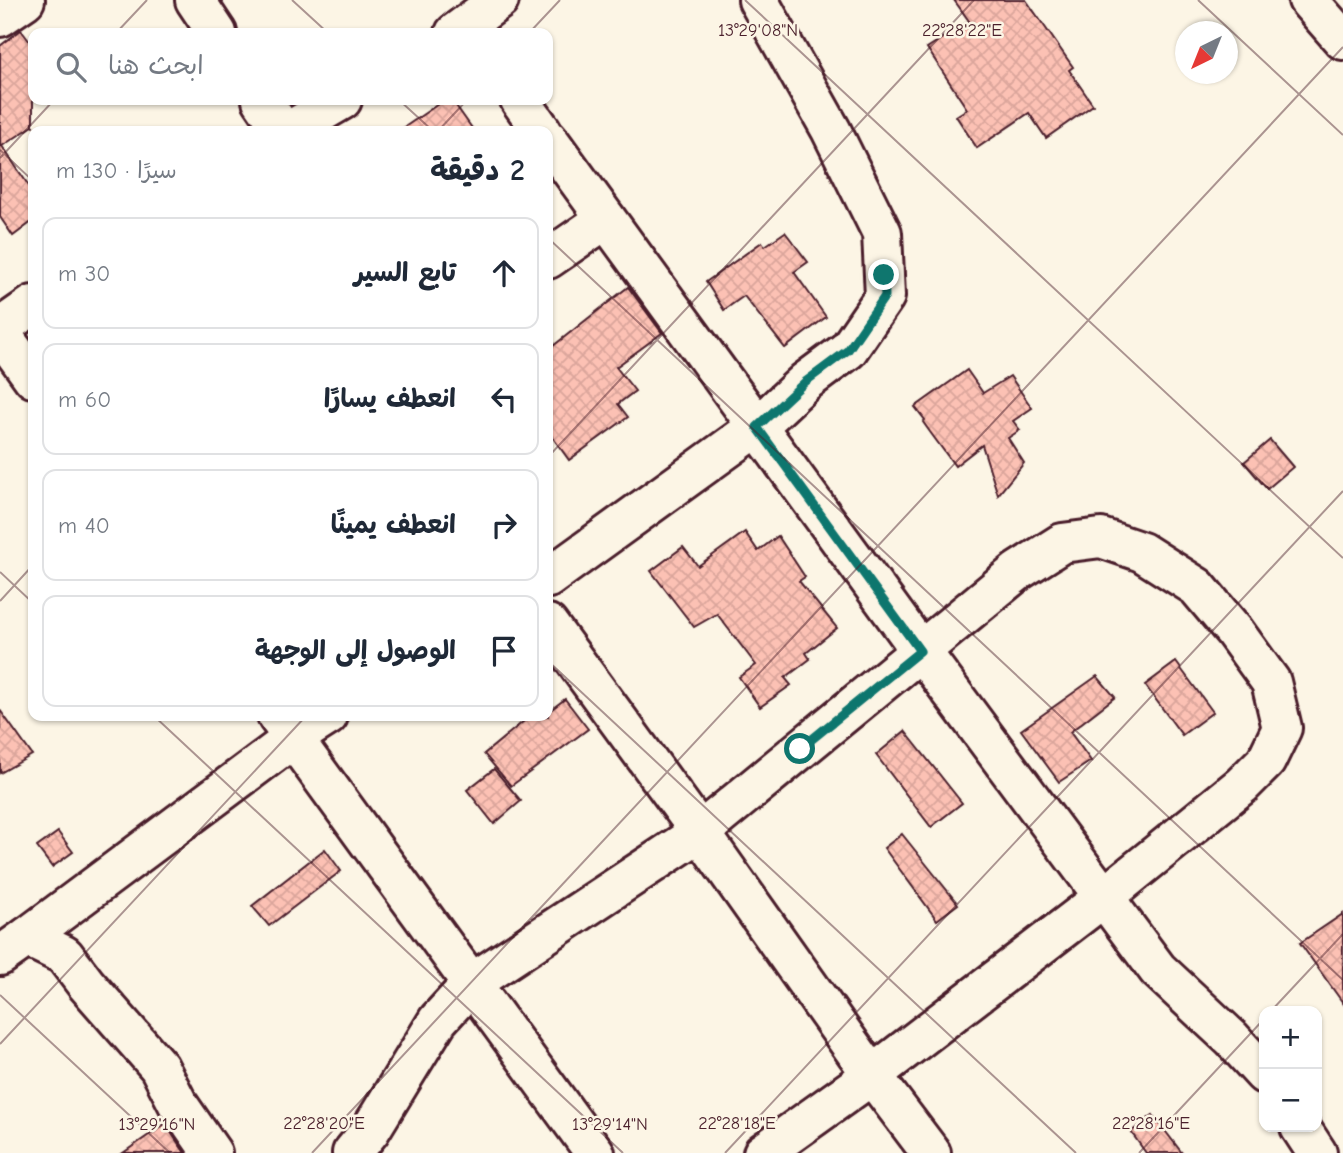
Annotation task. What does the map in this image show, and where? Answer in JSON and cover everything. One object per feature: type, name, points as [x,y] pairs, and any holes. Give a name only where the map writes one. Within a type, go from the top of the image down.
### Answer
[{"type":"street","points":[[0,17],[25,0]]},
{"type":"street","points":[[195,0],[214,28]]},
{"type":"street","points":[[461,23],[499,0]]},
{"type":"street","points":[[553,574],[757,427],[805,382],[848,350],[885,296],[882,233],[831,130],[758,0]]},
{"type":"street","points":[[1308,0],[1343,40]]},
{"type":"street","points":[[265,105],[280,126]]},
{"type":"street","points":[[298,126],[333,105]]},
{"type":"street","points":[[524,105],[538,126]]},
{"type":"street","points":[[553,146],[920,651],[1158,970],[1232,1039],[1259,1069]]},
{"type":"street","points":[[553,256],[606,219]]},
{"type":"street","points":[[28,309],[0,330],[28,371]]},
{"type":"street","points":[[352,1153],[370,1131],[438,1020],[473,982],[701,832],[1018,571],[1062,543],[1101,538],[1142,552],[1197,587],[1234,631],[1271,682],[1282,728],[1266,761],[1242,785],[1104,897],[872,1075],[763,1153]]},
{"type":"street","points":[[553,631],[701,832],[930,1153]]},
{"type":"street","points":[[14,946],[284,727],[308,721]]},
{"type":"street","points":[[284,727],[473,982],[595,1153]]},
{"type":"street","points":[[14,946],[64,954],[86,984],[159,1067],[178,1104],[212,1153]]},
{"type":"street","points":[[1303,1132],[1317,1153]]},
{"type":"building","points":[[954,0],[1026,0],[1073,67],[1069,70],[1093,105],[1046,138],[1029,113],[977,148],[956,116],[967,109],[927,48],[969,21]]},
{"type":"building","points":[[21,30],[28,39],[28,105],[33,105],[33,126],[28,126],[28,129],[2,146],[28,185],[28,225],[13,236],[0,217],[0,46]]},
{"type":"building","points":[[437,105],[456,105],[470,126],[406,126]]},
{"type":"building","points":[[785,232],[808,262],[794,272],[826,317],[785,348],[744,296],[724,310],[706,282],[762,242],[765,246]]},
{"type":"building","points":[[628,287],[662,333],[616,367],[635,391],[618,404],[628,417],[569,460],[553,438],[553,346]]},
{"type":"building","points":[[967,370],[983,393],[1010,376],[1032,408],[1013,421],[1020,430],[1008,438],[1024,463],[998,495],[982,445],[955,466],[915,407]]},
{"type":"building","points":[[1270,440],[1293,467],[1267,489],[1244,462]]},
{"type":"building","points":[[745,532],[758,551],[778,536],[805,577],[799,581],[837,628],[806,653],[810,659],[785,678],[791,685],[760,707],[739,677],[756,665],[717,614],[694,627],[651,571],[683,547],[698,566]]},
{"type":"building","points":[[1176,662],[1213,712],[1182,735],[1145,685]]},
{"type":"building","points":[[1097,676],[1115,697],[1070,732],[1091,761],[1059,782],[1021,730]]},
{"type":"building","points":[[565,699],[588,729],[511,786],[484,754],[524,721],[553,721],[553,708]]},
{"type":"building","points":[[0,710],[32,755],[0,773]]},
{"type":"building","points":[[905,731],[962,803],[931,827],[876,755]]},
{"type":"building","points":[[494,769],[521,801],[494,824],[467,790]]},
{"type":"building","points":[[58,832],[73,852],[52,867],[37,847]]},
{"type":"building","points":[[902,834],[958,904],[937,920],[884,848]]},
{"type":"building","points":[[325,849],[341,871],[269,926],[252,906]]},
{"type":"building","points":[[1343,914],[1343,1003],[1300,943]]},
{"type":"building","points":[[1153,1115],[1182,1153],[1146,1153],[1131,1132]]},
{"type":"building","points":[[165,1124],[185,1153],[123,1153]]},
{"type":"route","points":[[800,749],[920,651],[757,427],[805,382],[848,350],[885,296],[884,275]]}]
